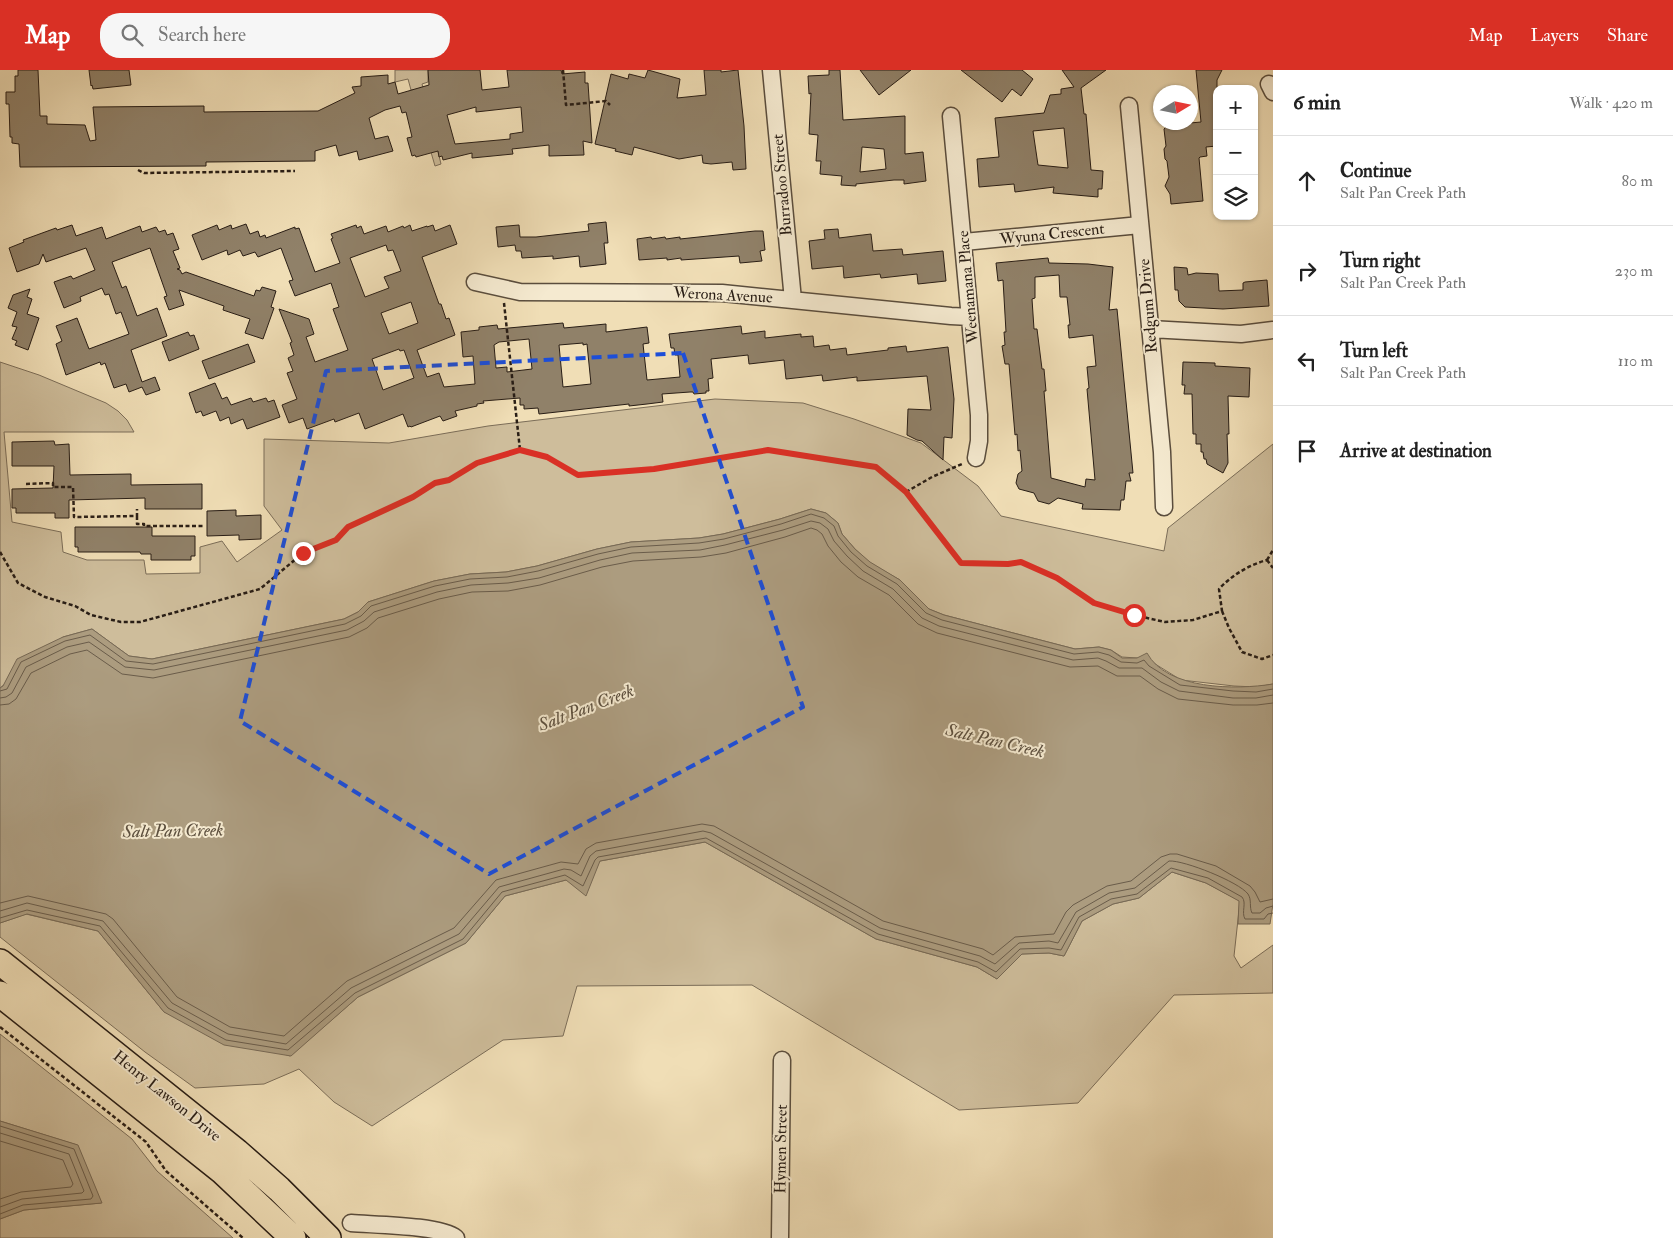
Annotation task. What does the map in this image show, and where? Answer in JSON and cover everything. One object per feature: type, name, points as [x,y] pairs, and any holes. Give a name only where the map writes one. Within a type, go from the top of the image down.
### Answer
[{"type":"main road","name":"Henry Lawson Drive","points":[[0,962],[158,1104],[222,1171],[293,1238]]},
{"type":"main road","name":"Henry Lawson Drive","points":[[0,994],[158,1104],[252,1165],[328,1238]]},
{"type":"street","name":"Burradoo Street","points":[[771,70],[793,300]]},
{"type":"street","name":"Redgum Drive","points":[[1129,106],[1162,452],[1164,507]]},
{"type":"street","name":"Weenamana Place","points":[[951,116],[980,429],[976,458]]},
{"type":"street","name":"Wyuna Crescent","points":[[964,242],[1140,225]]},
{"type":"street","name":"Werona Avenue","points":[[475,282],[520,292],[700,292],[970,317]]},
{"type":"street","points":[[1150,330],[1241,334],[1273,330]]},
{"type":"street","name":"Hymen Street","points":[[780,1238],[782,1060]]},
{"type":"street","points":[[351,1223],[426,1229],[443,1232],[456,1238]]},
{"type":"path","points":[[563,70],[566,105],[606,101],[610,105]]},
{"type":"path","points":[[138,170],[144,173],[295,171]]},
{"type":"path","points":[[502,289],[520,450]]},
{"type":"path","points":[[0,552],[1,558],[18,583],[45,597],[75,606],[91,615],[121,622],[140,622],[260,589],[303,553],[336,540],[348,527],[413,497],[435,483],[449,480],[477,463],[520,450],[547,457],[578,475],[654,469],[768,450],[876,467],[906,492],[961,563],[1008,564],[1021,562],[1057,578],[1094,603],[1165,622],[1193,620],[1222,611]]},
{"type":"path","points":[[906,492],[932,477],[976,458]]},
{"type":"path","points":[[26,484],[53,484],[53,487],[73,487],[74,517],[137,516]]},
{"type":"path","points":[[137,509],[137,524],[144,524],[144,526],[203,526]]},
{"type":"path","points":[[1273,550],[1267,560],[1230,578],[1219,589],[1222,611],[1242,652],[1262,659],[1273,654]]},
{"type":"path","points":[[1267,560],[1273,568]]},
{"type":"path","points":[[0,1027],[146,1142],[166,1171],[243,1238]]},
{"type":"highlighted area","points":[[683,353],[803,707],[489,874],[240,721],[326,371]]},
{"type":"shaded area","points":[[395,70],[428,70],[428,82],[422,84],[437,139],[435,139],[441,164],[435,166],[413,90],[411,90],[408,79],[395,82]]},
{"type":"shaded area","points":[[0,362],[39,375],[106,403],[127,420],[134,432],[4,432],[12,522],[61,532],[63,552],[87,560],[144,560],[146,574],[200,573],[200,547],[222,541],[237,562],[282,530],[264,506],[264,439],[389,443],[488,426],[715,399],[803,403],[921,443],[978,486],[1001,516],[1164,551],[1168,528],[1273,444],[1273,684],[1256,687],[1181,680],[1152,662],[1122,657],[1111,650],[1099,647],[1075,649],[944,615],[929,609],[900,580],[870,563],[842,534],[838,523],[826,513],[811,509],[723,534],[699,538],[631,542],[597,549],[537,566],[506,572],[470,574],[434,581],[368,602],[358,612],[344,619],[152,659],[129,656],[92,629],[63,637],[0,688]]},
{"type":"shaded area","points":[[705,842],[876,939],[977,967],[997,979],[1022,954],[1049,953],[1064,956],[1082,921],[1113,904],[1139,898],[1172,872],[1206,883],[1240,901],[1234,956],[1241,968],[1273,945],[1273,993],[1174,995],[1078,1103],[959,1110],[752,985],[577,986],[563,1036],[503,1040],[372,1126],[334,1102],[299,1069],[264,1084],[195,1088],[145,1052],[0,937],[0,923],[26,914],[98,931],[164,1012],[290,1056],[358,997],[466,943],[505,896],[566,880],[600,861]]},
{"type":"shaded area","points":[[0,1034],[132,1139],[157,1171],[233,1238],[0,1238],[0,1219],[24,1210],[101,1203],[77,1145],[0,1121]]},
{"type":"water","name":"Salt Pan Creek","points":[[811,509],[826,513],[838,523],[842,534],[855,549],[870,562],[900,580],[929,609],[944,615],[1075,649],[1099,647],[1111,650],[1122,658],[1137,658],[1147,653],[1157,665],[1170,674],[1186,681],[1204,685],[1241,687],[1273,684],[1273,904],[1270,924],[1238,924],[1239,901],[1206,883],[1172,872],[1139,898],[1113,904],[1082,921],[1064,956],[1049,953],[1022,954],[997,979],[977,967],[876,939],[705,842],[600,861],[586,896],[566,880],[505,896],[466,943],[358,997],[291,1056],[224,1045],[164,1012],[98,931],[27,914],[0,923],[0,688],[3,686],[17,659],[63,637],[92,629],[129,656],[152,659],[344,619],[358,612],[368,602],[434,581],[470,574],[506,572],[537,566],[597,549],[631,542],[699,538],[723,534]]},
{"type":"water","points":[[0,1121],[78,1145],[102,1203],[24,1210],[0,1219]]},
{"type":"building","points":[[18,70],[38,70],[40,116],[47,116],[47,124],[85,125],[90,141],[96,140],[93,107],[204,106],[204,112],[318,111],[355,93],[352,87],[361,86],[361,77],[388,75],[388,84],[395,82],[398,94],[429,85],[428,70],[480,70],[482,90],[509,87],[507,70],[561,70],[562,74],[585,72],[585,83],[588,83],[592,143],[583,141],[584,155],[549,156],[549,145],[512,149],[513,154],[472,158],[472,153],[443,160],[442,156],[439,157],[438,151],[416,157],[415,155],[412,156],[407,138],[412,137],[406,112],[402,113],[400,106],[385,110],[369,118],[375,139],[388,136],[393,151],[359,160],[357,151],[339,156],[336,145],[315,151],[315,161],[206,162],[206,166],[20,167],[19,144],[12,143],[12,137],[10,137],[9,104],[6,104],[6,92],[15,92],[15,76],[18,76]],"holes":[[[476,107],[476,112],[521,107],[523,132],[510,134],[510,139],[455,144],[447,115]]]},
{"type":"building","points":[[89,70],[129,70],[131,85],[93,89]]},
{"type":"building","points":[[648,70],[680,79],[677,98],[706,95],[704,70],[721,70],[721,72],[738,70],[746,169],[733,170],[732,162],[703,163],[702,155],[679,159],[634,147],[632,155],[595,144],[611,74],[628,79],[629,74],[645,78]]},
{"type":"building","points":[[829,70],[840,70],[843,120],[905,116],[905,154],[923,152],[926,181],[904,184],[904,180],[894,180],[856,184],[856,186],[841,185],[842,176],[820,174],[821,161],[816,161],[818,135],[809,134],[811,93],[809,94],[808,76],[829,75]],"holes":[[[862,147],[884,149],[886,169],[860,172]]]},
{"type":"building","points":[[860,70],[911,70],[879,95]]},
{"type":"building","points":[[961,70],[1022,70],[1033,79],[1021,96],[1012,89],[1002,102]]},
{"type":"building","points":[[1062,70],[1106,70],[1081,88],[1084,114],[1086,114],[1091,170],[1103,171],[1102,189],[1098,189],[1098,197],[1053,193],[1054,187],[1015,192],[1014,184],[979,187],[977,159],[999,157],[995,118],[1044,113],[1050,95],[1061,94],[1061,89],[1074,87]],"holes":[[[1064,128],[1068,168],[1038,165],[1033,131]]]},
{"type":"building","points":[[1196,70],[1222,70],[1217,80],[1217,85],[1213,85],[1213,146],[1206,147],[1207,156],[1199,158],[1203,201],[1171,204],[1170,194],[1165,186],[1169,177],[1167,161],[1165,159],[1164,130],[1198,130],[1198,122],[1201,122]]},
{"type":"building","points":[[606,222],[608,243],[604,243],[606,264],[580,267],[579,256],[553,259],[553,256],[522,258],[521,251],[516,251],[515,245],[498,247],[496,227],[519,225],[520,237],[536,237],[589,231],[588,224]]},
{"type":"building","points":[[246,224],[250,234],[258,231],[260,237],[265,235],[266,238],[295,227],[295,229],[299,228],[315,272],[340,263],[331,234],[356,225],[357,228],[361,226],[364,234],[386,226],[388,232],[410,225],[412,231],[433,225],[435,231],[450,225],[457,244],[422,257],[439,304],[441,304],[446,319],[449,318],[455,335],[417,350],[427,377],[439,373],[444,387],[475,384],[473,356],[463,357],[461,332],[479,330],[479,327],[497,325],[498,329],[563,323],[564,328],[606,324],[606,332],[647,327],[649,343],[643,344],[647,380],[680,377],[678,355],[675,355],[674,348],[671,348],[669,334],[741,326],[742,334],[765,331],[765,338],[801,334],[801,337],[813,336],[814,347],[829,345],[830,350],[846,348],[847,355],[906,346],[907,352],[948,347],[954,399],[952,438],[944,437],[943,460],[922,441],[907,435],[908,409],[931,410],[927,376],[857,381],[857,377],[823,381],[822,375],[786,379],[784,360],[749,364],[748,355],[711,359],[713,378],[708,379],[709,391],[694,394],[690,392],[662,394],[663,402],[539,414],[538,408],[524,409],[524,405],[520,405],[520,398],[483,401],[484,403],[477,404],[477,406],[455,411],[457,416],[443,421],[440,416],[411,427],[408,427],[403,414],[365,429],[359,413],[335,422],[334,419],[307,429],[303,418],[289,423],[282,405],[297,399],[287,373],[293,371],[288,358],[294,355],[290,343],[292,342],[279,309],[309,319],[314,334],[306,337],[315,362],[348,350],[333,309],[339,307],[331,283],[295,296],[289,281],[293,280],[281,248],[258,257],[255,252],[243,256],[240,250],[228,255],[227,250],[202,260],[192,235],[217,225],[219,230],[231,225],[232,229]],"holes":[[[386,245],[388,251],[393,250],[401,271],[384,277],[389,288],[365,297],[350,258]],[[411,302],[418,323],[389,334],[381,313]],[[529,339],[532,369],[507,372],[507,367],[496,368],[494,345],[499,342]],[[587,344],[591,384],[563,387],[559,345]],[[399,349],[400,351],[404,350],[414,378],[383,390],[372,359]]]},
{"type":"building","points":[[72,225],[76,236],[102,227],[106,239],[140,226],[142,232],[156,227],[159,232],[165,230],[167,235],[173,233],[179,249],[173,251],[180,268],[177,269],[182,274],[186,272],[254,296],[256,290],[260,291],[262,287],[276,291],[271,307],[274,308],[263,339],[245,333],[250,319],[223,310],[224,306],[179,290],[184,305],[169,310],[164,297],[167,296],[150,248],[112,262],[122,288],[126,286],[137,316],[157,308],[167,336],[131,350],[142,382],[155,377],[160,390],[146,395],[142,387],[129,392],[126,384],[114,388],[105,363],[101,365],[100,362],[66,375],[56,344],[62,341],[56,326],[77,318],[89,349],[129,334],[121,312],[116,314],[109,294],[105,295],[102,288],[80,297],[81,301],[64,308],[54,282],[71,276],[73,279],[95,270],[86,248],[46,262],[43,254],[39,264],[17,272],[9,248],[24,242],[23,240],[56,228],[57,230]]},
{"type":"building","points":[[838,229],[839,238],[871,234],[873,251],[902,249],[903,255],[943,251],[946,281],[918,284],[917,274],[881,278],[880,274],[844,278],[843,266],[812,269],[809,241],[825,239],[824,230]]},
{"type":"building","points":[[763,231],[765,250],[760,251],[762,261],[740,263],[739,256],[681,260],[681,258],[667,260],[667,258],[639,260],[637,239],[680,237],[680,239]]},
{"type":"building","points":[[1048,258],[1049,263],[1113,267],[1109,310],[1117,309],[1133,473],[1129,473],[1131,481],[1126,481],[1124,500],[1121,500],[1120,510],[1082,509],[1083,504],[1058,498],[1049,504],[1038,501],[1034,493],[1019,489],[1016,483],[1018,474],[1022,471],[1020,450],[1018,451],[1017,434],[1015,435],[1009,364],[1005,364],[1002,346],[1005,345],[1004,332],[1006,332],[1003,280],[998,281],[996,263]],"holes":[[[1059,275],[1060,297],[1067,297],[1070,325],[1068,325],[1069,338],[1093,335],[1096,366],[1087,367],[1089,388],[1087,389],[1095,480],[1086,479],[1085,487],[1051,478],[1044,369],[1042,369],[1037,329],[1034,329],[1032,299],[1035,298],[1035,277]]]},
{"type":"building","points":[[1174,267],[1187,268],[1188,275],[1196,273],[1218,274],[1219,291],[1243,290],[1243,283],[1245,282],[1267,280],[1269,306],[1223,309],[1185,307],[1179,301],[1178,290],[1175,290]]},
{"type":"building","points":[[30,289],[27,297],[32,299],[27,314],[39,318],[28,350],[15,345],[17,341],[12,339],[17,327],[12,326],[17,312],[8,308],[13,295]]},
{"type":"building","points":[[188,332],[190,336],[194,335],[199,349],[169,361],[162,342]]},
{"type":"building","points":[[248,344],[255,362],[209,379],[202,361]]},
{"type":"building","points":[[1183,362],[1215,363],[1215,366],[1250,368],[1249,397],[1228,396],[1228,463],[1223,473],[1207,464],[1203,452],[1201,452],[1201,444],[1196,444],[1196,434],[1193,434],[1192,394],[1184,394],[1185,385],[1182,385]]},
{"type":"building","points":[[215,383],[222,399],[227,397],[231,405],[251,398],[253,402],[266,398],[268,402],[274,400],[280,417],[247,429],[243,419],[231,424],[229,417],[220,421],[216,411],[203,416],[201,411],[196,413],[189,393]]},
{"type":"building","points":[[54,441],[55,445],[69,444],[70,475],[131,474],[131,485],[202,484],[202,509],[145,509],[145,498],[69,500],[69,518],[55,518],[55,513],[16,513],[16,508],[12,508],[12,489],[53,488],[54,466],[12,466],[12,442]]},
{"type":"building","points":[[236,510],[236,516],[261,515],[261,539],[239,540],[239,535],[207,536],[207,511]]},
{"type":"building","points":[[75,527],[152,527],[152,536],[195,536],[195,556],[191,556],[191,560],[151,560],[151,554],[141,554],[140,552],[78,552],[78,547],[75,547]]},
{"type":"route","points":[[303,553],[336,540],[348,527],[413,497],[435,483],[449,480],[477,463],[520,450],[547,457],[578,475],[654,469],[768,450],[876,467],[906,492],[961,563],[1008,564],[1021,562],[1057,578],[1094,603],[1134,615]]}]
